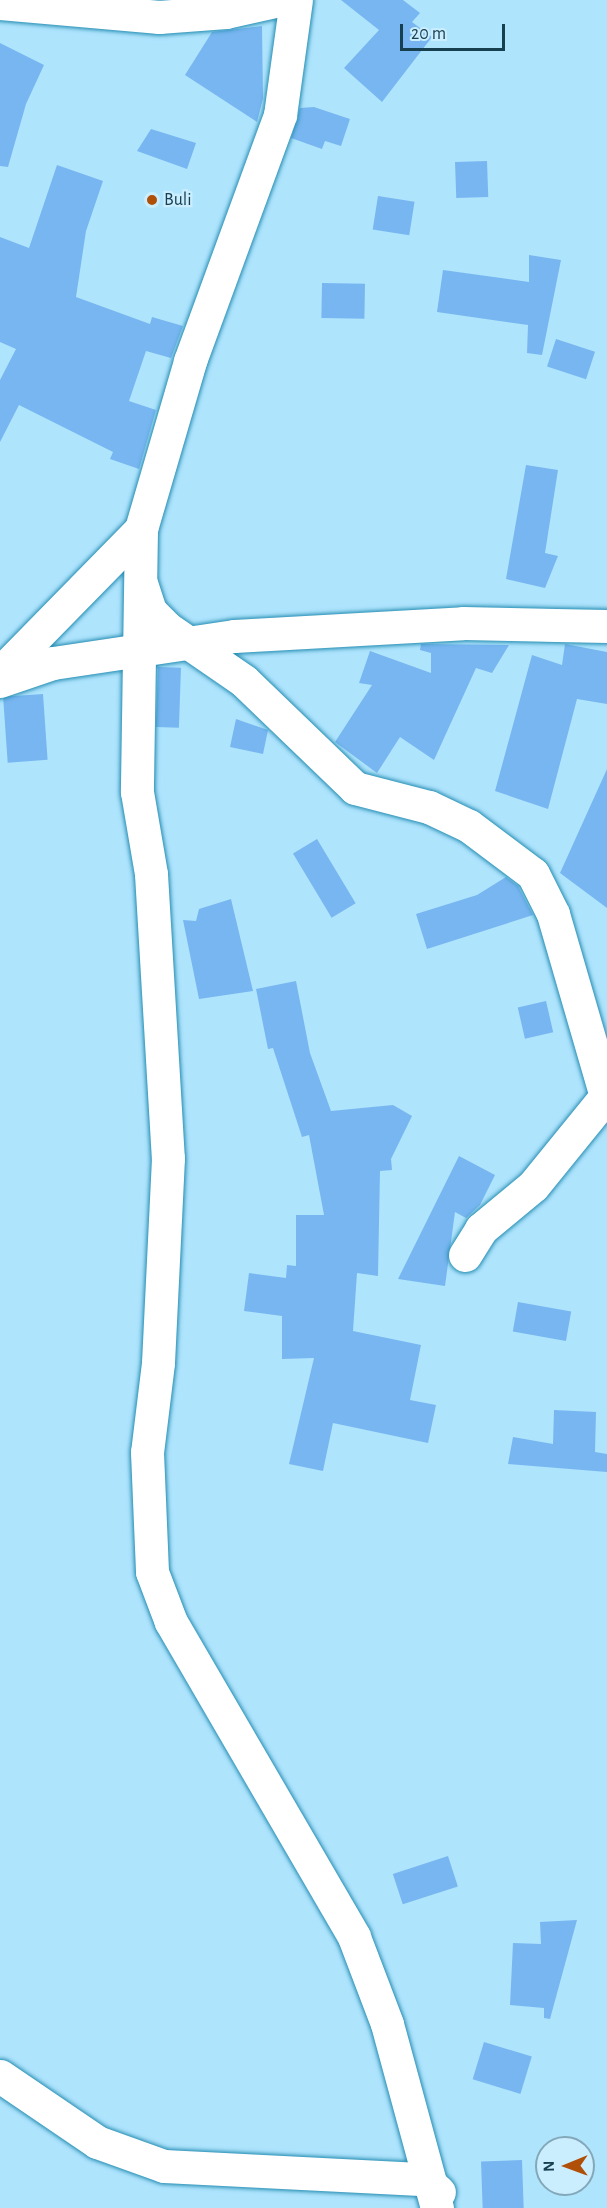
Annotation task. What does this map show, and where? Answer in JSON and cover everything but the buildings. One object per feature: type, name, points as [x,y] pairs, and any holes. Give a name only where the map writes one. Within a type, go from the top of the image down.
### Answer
[{"type":"street","points":[[0,3],[159,17],[226,12],[279,0]]},
{"type":"street","points":[[296,0],[280,115],[190,361],[141,529],[137,651],[137,792],[151,874],[168,1158],[158,1363],[147,1452],[152,1572],[171,1622],[354,1937],[387,2024],[431,2193]]},
{"type":"street","points":[[0,673],[141,529]]},
{"type":"street","points":[[140,576],[150,611],[244,681],[355,788],[429,807],[469,826],[533,874],[553,914],[607,1096],[533,1186],[481,1229],[465,1255]]},
{"type":"street","points":[[0,681],[53,663],[194,642],[463,623],[607,626]]},
{"type":"street","points":[[0,2076],[97,2142],[164,2166],[431,2193],[455,2208]]},
{"type":"place","name":"Buli","points":[[152,200]]}]
